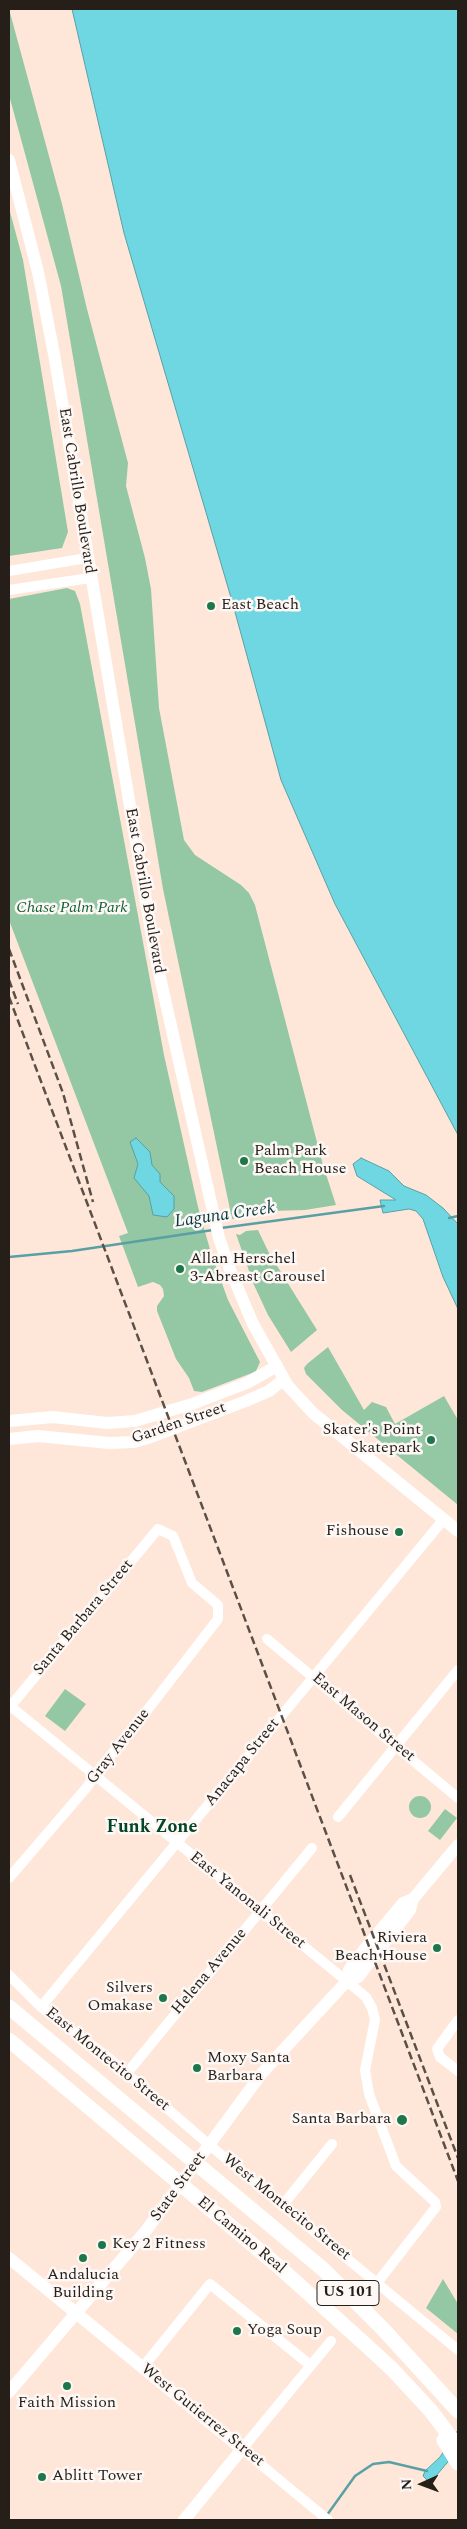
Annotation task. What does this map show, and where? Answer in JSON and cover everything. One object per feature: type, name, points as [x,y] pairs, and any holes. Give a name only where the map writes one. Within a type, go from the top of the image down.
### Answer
[{"type":"highway","name":"El Camino Real","points":[[11,2007],[225,2188],[298,2246],[345,2290],[458,2411]]},
{"type":"highway","name":"El Camino Real","points":[[9,2040],[152,2163],[278,2266],[372,2351],[431,2411],[454,2450]]},
{"type":"highway","points":[[9,2045],[39,2066]]},
{"type":"main road","name":"East Cabrillo Boulevard","points":[[9,160],[38,272],[155,955],[219,1238],[239,1293],[283,1380],[313,1414],[458,1531]]},
{"type":"main road","name":"Garden Street","points":[[9,1420],[53,1417],[107,1423],[135,1421],[192,1404],[247,1382],[277,1366]]},
{"type":"main road","name":"Garden Street","points":[[9,1439],[38,1436],[108,1443],[134,1442],[246,1401],[269,1391],[283,1380]]},
{"type":"main road","name":"State Street","points":[[9,2392],[75,2312],[145,2232],[262,2073],[347,1981],[358,1977],[410,1910],[413,1899],[458,1845]]},
{"type":"main road","name":"West Gutierrez Street","points":[[9,2258],[242,2449]]},
{"type":"main road","points":[[184,2520],[242,2449]]},
{"type":"street","points":[[9,571],[87,558]]},
{"type":"street","points":[[9,590],[90,578]]},
{"type":"street","name":"Anacapa Street","points":[[41,2007],[444,1519]]},
{"type":"street","name":"Gray Avenue","points":[[9,1878],[95,1776],[215,1624],[219,1609],[214,1600],[192,1583],[173,1536],[158,1529]]},
{"type":"street","name":"Santa Barbara Street","points":[[9,1707],[158,1529]]},
{"type":"street","name":"East Mason Street","points":[[266,1639],[458,1798]]},
{"type":"street","points":[[338,1817],[458,1670]]},
{"type":"street","name":"East Yanonali Street","points":[[9,1707],[366,1997],[372,2008],[375,2020],[368,2052],[366,2081],[396,2166],[435,2202],[436,2207],[377,2283]]},
{"type":"street","name":"Helena Avenue","points":[[127,2073],[312,1848]]},
{"type":"street","name":"East Montecito Street","points":[[9,1975],[41,2007],[127,2073],[207,2144]]},
{"type":"street","points":[[458,2020],[439,2044],[437,2052],[440,2057],[458,2072]]},
{"type":"street","name":"West Montecito Street","points":[[207,2144],[458,2350]]},
{"type":"street","points":[[282,2206],[332,2144]]},
{"type":"street","points":[[143,2367],[210,2284],[310,2365]]},
{"type":"street","points":[[242,2449],[331,2341]]},
{"type":"street","name":"West Gutierrez Street","points":[[242,2449],[328,2520]]},
{"type":"green space","name":"Chase Palm Park","points":[[9,9],[62,204],[87,309],[128,463],[126,486],[151,589],[159,708],[184,840],[195,855],[241,885],[249,893],[255,905],[323,1165],[336,1205],[305,1210],[271,1211],[232,1219],[163,889],[61,286],[9,95]]},
{"type":"green space","points":[[9,208],[23,260],[68,532],[62,548],[9,556]]},
{"type":"green space","name":"Chase Palm Park","points":[[67,588],[75,591],[80,604],[164,1055],[198,1207],[211,1253],[228,1300],[260,1362],[256,1371],[202,1392],[194,1391],[189,1378],[176,1359],[157,1311],[157,1306],[164,1296],[163,1289],[160,1285],[153,1282],[138,1287],[119,1236],[128,1233],[9,920],[9,599]]},
{"type":"green space","points":[[258,1230],[269,1253],[317,1330],[291,1352],[268,1315],[254,1285],[236,1234],[240,1235],[246,1231]]},
{"type":"green space","points":[[328,1347],[364,1410],[372,1402],[386,1407],[395,1424],[444,1396],[458,1420],[458,1505],[342,1410],[306,1374],[304,1368],[307,1364]]},
{"type":"green space","points":[[65,1689],[86,1704],[65,1731],[45,1716]]},
{"type":"green space","points":[[420,1796],[428,1799],[431,1807],[428,1815],[420,1818],[412,1815],[409,1807],[412,1799]]},
{"type":"green space","points":[[445,1809],[457,1818],[440,1840],[428,1831]]},
{"type":"green space","points":[[443,2279],[458,2304],[458,2334],[426,2308]]},
{"type":"water","points":[[72,9],[458,9],[458,1135],[335,904],[281,780],[232,601],[124,233]]},
{"type":"water","points":[[136,1138],[150,1152],[152,1165],[160,1174],[160,1182],[174,1196],[174,1209],[167,1217],[153,1215],[149,1196],[134,1178],[138,1164],[130,1142]]},
{"type":"water","points":[[361,1158],[389,1171],[404,1186],[426,1195],[443,1208],[458,1224],[458,1309],[443,1277],[423,1219],[416,1211],[409,1209],[383,1213],[380,1200],[396,1200],[357,1176],[353,1164]]},
{"type":"water","points":[[458,2430],[458,2450],[430,2483],[423,2476],[425,2471],[440,2457]]},
{"type":"waterway","name":"Laguna Creek","points":[[221,1228],[384,1206]]},
{"type":"waterway","points":[[449,1218],[458,1216]]},
{"type":"waterway","name":"Laguna Creek","points":[[9,1257],[72,1251],[213,1230]]},
{"type":"waterway","points":[[327,2515],[355,2476],[373,2464],[389,2462],[427,2471]]},
{"type":"railway","points":[[9,949],[63,1093],[93,1202]]},
{"type":"railway","points":[[9,980],[18,1004]]},
{"type":"railway","points":[[9,997],[458,2181]]},
{"type":"railway","points":[[350,1875],[458,2158]]},
{"type":"place","name":"East Beach","points":[[211,606]]},
{"type":"place","name":"Palm Park Beach House","points":[[244,1161]]},
{"type":"place","name":"Allan Herschel 3-Abreast Carousel","points":[[180,1269]]},
{"type":"place","name":"Skater's Point Skatepark","points":[[431,1440]]},
{"type":"place","name":"Fishouse","points":[[399,1532]]},
{"type":"place","name":"Riviera Beach House","points":[[437,1948]]},
{"type":"place","name":"Silvers Omakase","points":[[163,1998]]},
{"type":"place","name":"Moxy Santa Barbara","points":[[197,2068]]},
{"type":"place","name":"Santa Barbara","points":[[402,2120]]},
{"type":"place","name":"Key 2 Fitness","points":[[102,2245]]},
{"type":"place","name":"Andalucia Building","points":[[83,2258]]},
{"type":"place","name":"Yoga Soup","points":[[237,2331]]},
{"type":"place","name":"Faith Mission","points":[[67,2386]]},
{"type":"place","name":"Ablitt Tower","points":[[42,2477]]},
{"type":"district","name":"Funk Zone","points":[[152,1828]]}]
